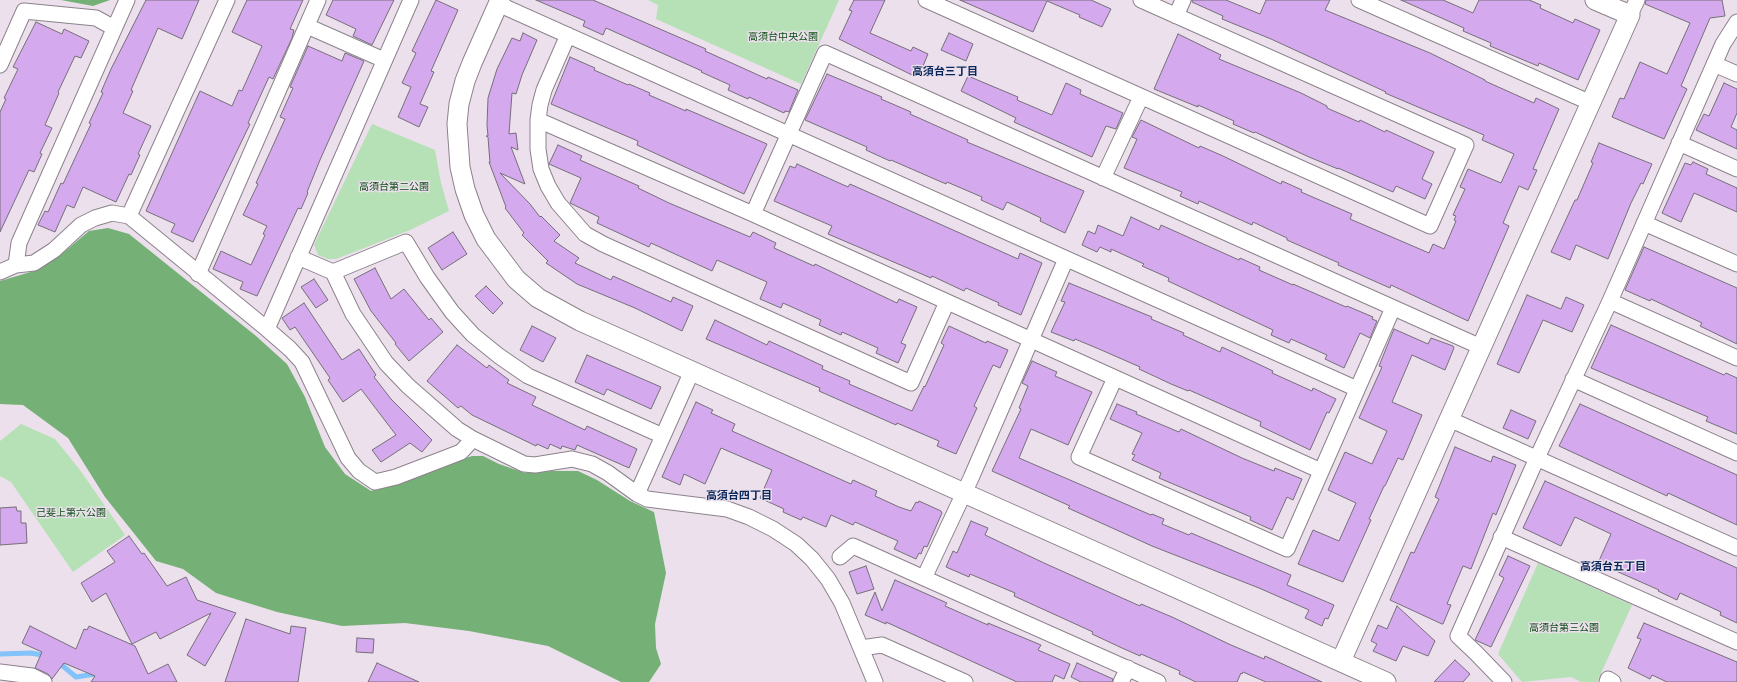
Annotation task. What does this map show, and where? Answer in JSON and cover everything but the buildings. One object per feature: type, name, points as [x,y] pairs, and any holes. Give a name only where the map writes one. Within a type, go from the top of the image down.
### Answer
[{"type":"street","points":[[16,265],[19,243],[127,0]]},
{"type":"street","points":[[129,216],[227,0]]},
{"type":"street","points":[[198,274],[318,0]]},
{"type":"street","points":[[267,329],[411,0]]},
{"type":"street","points":[[926,0],[1430,226],[1466,145],[1141,0]]},
{"type":"street","points":[[1176,16],[1183,0]]},
{"type":"street","points":[[1359,0],[1591,103]]},
{"type":"street","points":[[1341,661],[1633,8],[1595,0]]},
{"type":"street","points":[[1357,389],[568,35],[499,2],[465,81],[459,104],[457,124],[460,167],[465,189],[474,215],[486,239],[516,279],[538,298],[580,321],[1386,682]]},
{"type":"street","points":[[0,65],[24,11],[96,18],[114,28]]},
{"type":"street","points":[[1504,682],[1458,636],[1501,537],[1610,301],[1678,143],[1723,44],[1737,22]]},
{"type":"street","points":[[306,26],[384,60]]},
{"type":"street","points":[[568,35],[544,90],[538,120],[538,149],[541,169],[558,203],[570,219],[585,234],[603,244],[911,383],[947,302]]},
{"type":"street","points":[[752,214],[825,53],[1481,347]]},
{"type":"street","points":[[1714,64],[1737,74]]},
{"type":"street","points":[[1103,178],[1141,97]]},
{"type":"street","points":[[538,120],[752,214],[1321,470]]},
{"type":"street","points":[[1678,143],[1737,169]]},
{"type":"street","points":[[0,272],[16,265],[34,262],[54,250],[81,225],[95,218],[112,213],[129,216],[290,349],[302,362],[348,458],[359,471],[375,482],[396,477],[462,452],[473,439]]},
{"type":"street","points":[[1644,223],[1737,264]]},
{"type":"street","points":[[333,272],[406,242],[427,277],[452,312],[473,335],[499,356],[528,376],[663,436]]},
{"type":"street","points":[[298,257],[333,272],[353,314],[386,363],[408,386],[457,429],[473,439],[524,464],[535,465],[572,459],[592,464],[647,499],[727,509],[750,517],[774,529],[796,544],[812,559],[828,579],[842,603],[875,682]]},
{"type":"street","points":[[924,578],[1066,259]]},
{"type":"street","points":[[1610,301],[1737,358]]},
{"type":"street","points":[[1115,378],[1079,458],[1287,548],[1393,308]]},
{"type":"street","points":[[637,494],[692,371]]},
{"type":"street","points":[[1573,379],[1737,453]]},
{"type":"street","points":[[1450,419],[1737,548]]},
{"type":"street","points":[[1501,537],[1737,642]]},
{"type":"street","points":[[840,557],[853,546],[924,578],[1124,675],[1158,682]]},
{"type":"street","points":[[861,648],[882,645],[965,682]]},
{"type":"street","points":[[0,672],[32,676],[44,682]]},
{"type":"street","points":[[1607,682],[1608,680],[1614,682]]},
{"type":"green space","points":[[61,0],[110,0],[93,6]]},
{"type":"green space","name":"高須台中央公園","points":[[648,0],[839,0],[801,84],[656,19],[658,5]]},
{"type":"green space","name":"高須台第二公園","points":[[372,124],[435,150],[441,183],[449,211],[410,230],[336,259],[328,259],[318,255],[314,245]]},
{"type":"green space","points":[[108,228],[129,234],[256,336],[287,364],[305,397],[325,447],[345,474],[371,491],[472,456],[483,456],[499,464],[525,473],[578,471],[597,480],[630,501],[654,512],[666,573],[655,624],[656,648],[661,664],[649,682],[621,682],[548,646],[469,631],[405,623],[342,626],[277,612],[216,593],[183,569],[156,561],[105,497],[68,438],[23,405],[0,404],[0,281],[34,271],[63,253],[89,231]]},
{"type":"green space","name":"己斐上第六公園","points":[[21,424],[55,439],[80,470],[125,535],[73,572],[11,482],[0,476],[0,441]]},
{"type":"green space","name":"高須台第三公園","points":[[1538,563],[1632,605],[1597,682],[1581,682],[1571,677],[1522,682],[1498,654]]},
{"type":"waterway","points":[[0,654],[31,653],[47,656]]},
{"type":"waterway","points":[[58,662],[76,677],[95,674],[107,682]]},
{"type":"district","name":"高須台三丁目","points":[[945,72]]},
{"type":"district","name":"高須台四丁目","points":[[739,496]]},
{"type":"district","name":"高須台五丁目","points":[[1613,567]]}]
